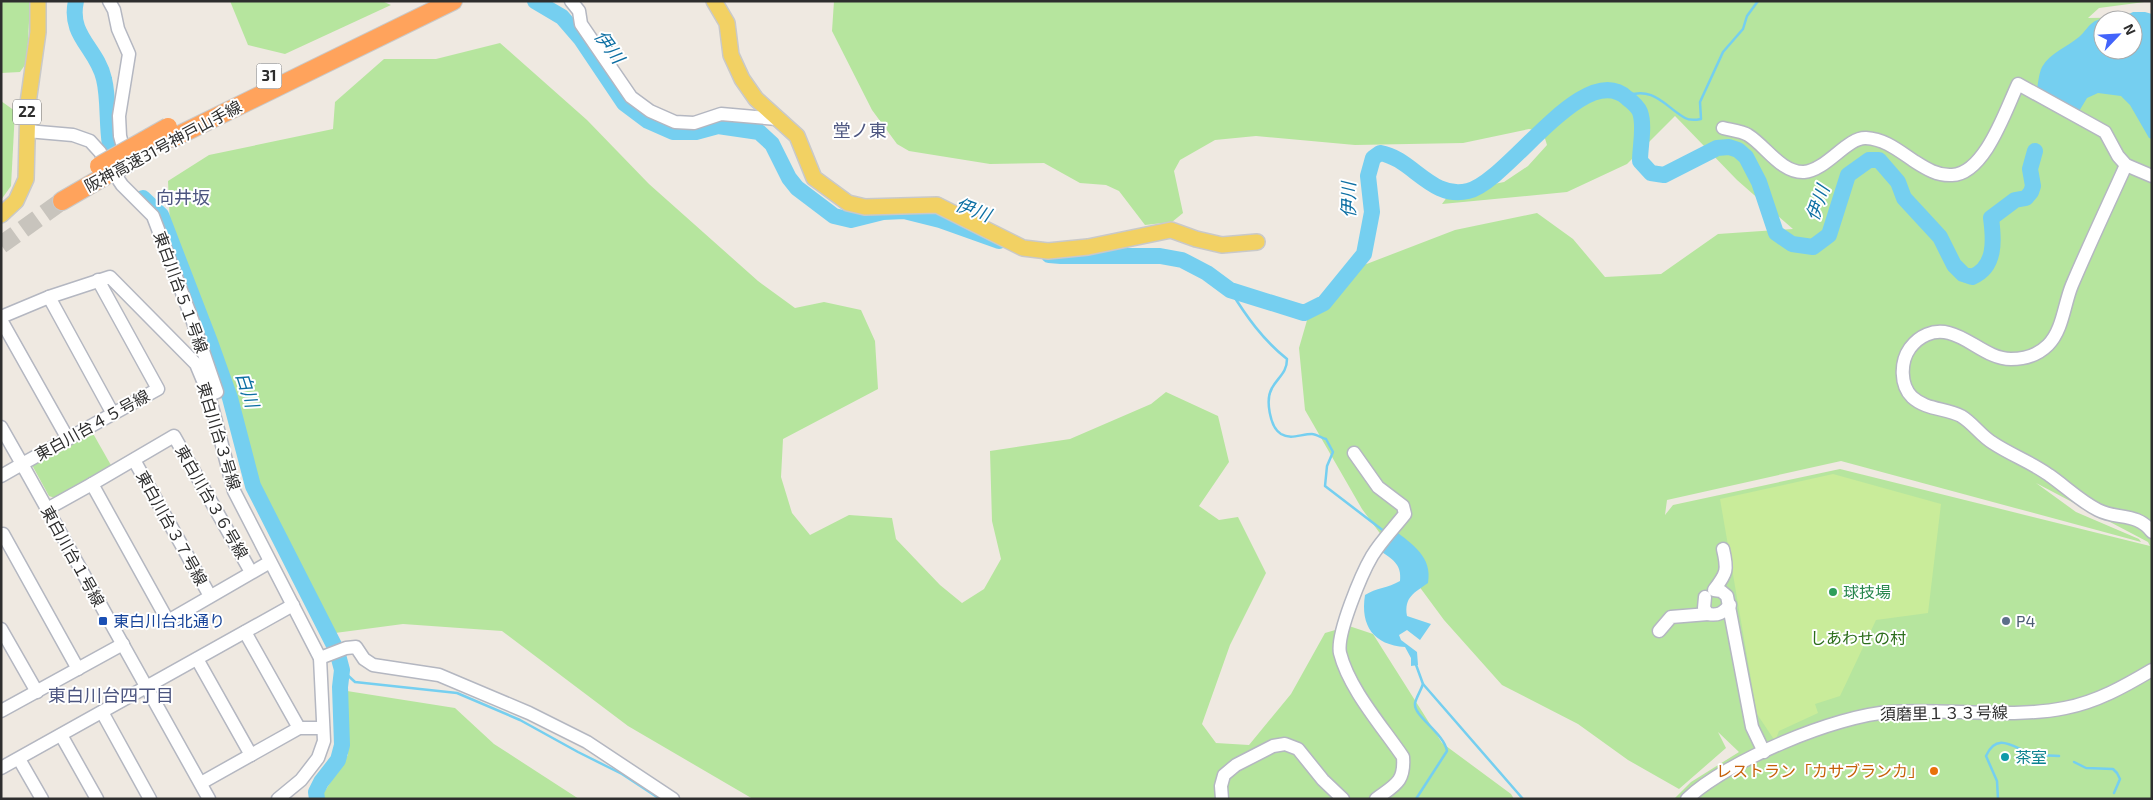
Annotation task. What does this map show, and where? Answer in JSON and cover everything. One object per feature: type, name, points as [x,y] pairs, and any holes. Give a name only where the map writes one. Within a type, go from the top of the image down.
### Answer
[{"type":"highway","name":"阪神高速31号神戸山手線","points":[[373,33],[428,1]]},
{"type":"highway","name":"阪神高速31号神戸山手線","points":[[60,197],[262,80],[454,1]]},
{"type":"main road","name":"22","points":[[1,215],[16,201],[26,179],[28,103],[38,32],[38,1]]},
{"type":"main road","points":[[714,1],[727,23],[732,56],[742,79],[756,99],[798,136],[814,178],[848,203],[865,207],[937,205],[1023,248],[1048,251],[1088,248],[1171,230],[1196,239],[1222,245],[1258,242]]},
{"type":"street","points":[[27,131],[73,135],[90,141],[106,172],[128,166],[120,136],[119,116],[129,54],[118,29],[114,10],[109,1]]},
{"type":"street","points":[[571,1],[579,11],[581,24],[631,97],[650,110],[675,122],[694,122],[721,114],[777,119]]},
{"type":"street","points":[[1723,128],[1748,134],[1772,156],[1792,170],[1805,172],[1833,159],[1851,143],[1865,138],[1883,141],[1931,172],[1953,175],[1968,170],[1985,154],[2018,84],[2105,132],[2118,156],[2126,165],[2152,176]]},
{"type":"street","points":[[2126,165],[2070,287],[2056,333],[2049,344],[2031,356],[2009,359],[1996,356],[1950,333],[1938,331],[1916,340],[1907,352],[1903,364],[1903,381],[1911,397],[1922,404],[1962,416],[1992,443],[2048,474],[2072,494],[2099,511],[2138,519],[2152,532]]},
{"type":"street","name":"東白川台５１号線","points":[[106,172],[153,216],[217,392],[209,396]]},
{"type":"street","name":"東白川台３号線","points":[[98,280],[110,277],[196,364],[209,396],[234,491],[320,658],[324,741],[318,758],[301,780],[283,797]]},
{"type":"street","points":[[68,439],[1,318],[49,297],[98,280]]},
{"type":"street","name":"東白川台４５号線","points":[[22,464],[158,389],[98,280]]},
{"type":"street","points":[[49,297],[113,414]]},
{"type":"street","name":"東白川台１号線","points":[[1,427],[210,799]]},
{"type":"street","name":"東白川台３６号線","points":[[47,509],[174,436],[251,572]]},
{"type":"street","points":[[1354,453],[1378,487],[1403,506],[1404,514],[1364,569],[1341,635],[1340,651],[1346,669],[1356,688],[1403,757],[1404,770],[1400,782],[1376,799]]},
{"type":"street","name":"東白川台３７号線","points":[[134,460],[210,596]]},
{"type":"street","points":[[1,476],[22,464]]},
{"type":"street","points":[[92,484],[168,621],[270,562]]},
{"type":"street","points":[[1,534],[3,534],[78,669]]},
{"type":"street","points":[[1708,614],[1704,608],[1710,592],[1725,575],[1727,567],[1723,549]]},
{"type":"street","points":[[1710,592],[1721,591],[1727,596],[1752,727],[1764,752]]},
{"type":"street","points":[[1,768],[293,605]]},
{"type":"street","points":[[1658,631],[1671,617],[1708,614],[1716,616],[1724,612],[1730,605]]},
{"type":"street","points":[[1,629],[37,692]]},
{"type":"street","points":[[245,632],[299,728]]},
{"type":"street","points":[[1,711],[123,644]]},
{"type":"street","points":[[320,658],[346,648],[356,647],[364,660],[373,665],[439,675],[529,713],[587,742],[673,799]]},
{"type":"street","points":[[197,659],[251,755]]},
{"type":"street","name":"須磨里１３３号線","points":[[1687,799],[1732,767],[1826,726],[1852,718],[1890,712],[2042,711],[2067,708],[2118,690],[2152,670]]},
{"type":"street","points":[[102,712],[150,799]]},
{"type":"street","points":[[201,783],[299,728],[323,728]]},
{"type":"street","points":[[61,735],[97,799]]},
{"type":"street","points":[[1222,799],[1221,786],[1224,775],[1236,765],[1273,746],[1285,744],[1298,749],[1323,780],[1343,799]]},
{"type":"street","points":[[19,758],[42,799]]},
{"type":"green space","points":[[1,1],[30,1],[27,62],[20,72],[1,73]]},
{"type":"green space","points":[[230,1],[382,1],[391,5],[285,54],[248,45]]},
{"type":"green space","name":"しあわせの村","points":[[834,1],[2152,1],[2099,8],[2093,10],[2093,13],[2088,18],[2093,18],[2093,60],[2143,60],[2143,17],[2152,17],[2152,799],[1674,799],[1691,782],[1739,752],[1718,732],[1726,748],[1679,789],[1628,760],[1578,724],[1502,685],[1444,620],[1362,509],[1305,410],[1299,348],[1312,303],[1351,270],[1455,230],[1537,213],[1573,239],[1605,277],[1661,274],[1718,234],[1793,229],[1737,180],[1675,116],[1627,164],[1567,192],[1442,204],[1450,193],[1504,182],[1528,166],[1547,145],[1543,132],[1529,129],[1463,143],[1355,145],[1256,136],[1215,140],[1180,160],[1174,171],[1183,213],[1172,222],[1145,225],[1119,191],[1106,185],[1080,183],[1044,163],[990,164],[909,151],[897,144],[872,110],[832,31]],"holes":[[[1841,461],[2141,542],[2139,539],[2076,512],[2036,483],[2148,542],[2150,546],[1840,469],[1673,505],[1665,515],[1667,500]]]},
{"type":"green space","points":[[500,43],[587,120],[649,184],[758,281],[795,308],[824,302],[861,310],[875,341],[878,389],[783,439],[781,477],[792,513],[810,535],[849,515],[892,518],[896,539],[940,585],[962,603],[984,589],[1001,559],[992,521],[990,451],[1070,439],[1151,404],[1166,392],[1218,416],[1229,462],[1199,506],[1219,520],[1238,517],[1266,573],[1230,645],[1202,724],[1216,743],[1249,745],[1291,694],[1325,633],[1349,626],[1373,634],[1442,743],[1511,794],[1514,799],[753,799],[628,726],[502,631],[403,624],[335,633],[254,480],[238,400],[170,227],[168,181],[209,155],[333,129],[335,102],[384,59],[436,59]]},
{"type":"green space","points":[[1,101],[15,111],[11,186],[1,200]]},
{"type":"green space","points":[[91,430],[112,467],[55,498],[49,496],[32,465],[35,461]]},
{"type":"green space","name":"球技場","points":[[1833,474],[1941,504],[1928,613],[1876,620],[1840,696],[1815,704],[1818,713],[1779,731],[1775,741],[1757,714],[1720,499]]},
{"type":"green space","points":[[347,691],[455,708],[494,744],[579,799],[323,799],[323,794],[348,755],[345,714]]},
{"type":"water","points":[[2143,12],[2152,14],[2152,139],[2149,138],[2130,105],[2121,96],[2098,93],[2087,98],[2078,113],[2037,90],[2039,75],[2045,62],[2079,37],[2093,22],[2093,60],[2143,60]]},
{"type":"water","points":[[1394,530],[1420,552],[1429,574],[1428,583],[1411,596],[1406,610],[1407,616],[1431,624],[1420,640],[1407,630],[1399,635],[1401,640],[1417,652],[1418,665],[1411,666],[1411,658],[1405,647],[1377,638],[1367,625],[1365,616],[1365,595],[1400,581],[1398,566],[1379,550]]},
{"type":"waterway","name":"白川","points":[[76,1],[76,24],[79,33],[96,59],[104,79],[109,138],[114,160],[119,170]]},
{"type":"waterway","name":"伊川","points":[[535,1],[562,17],[581,39],[624,103],[648,121],[673,132],[696,132],[718,126],[759,132],[772,144],[789,178],[797,188],[834,216],[851,220],[883,212],[904,211],[940,220],[999,241]]},
{"type":"waterway","points":[[1625,96],[1635,94],[1652,95],[1687,119],[1701,119],[1700,102],[1723,52],[1743,29],[1747,16],[1758,1]]},
{"type":"waterway","name":"伊川","points":[[1049,255],[1160,256],[1182,260],[1207,273],[1230,290],[1304,313],[1324,303],[1364,254],[1372,212],[1368,176],[1373,158],[1380,153],[1391,156],[1443,190],[1455,192],[1468,191],[1485,183],[1568,107],[1590,94],[1609,90],[1627,98],[1640,112],[1642,130],[1640,161],[1651,173],[1664,175],[1717,148],[1729,147],[1738,150],[1746,157],[1759,182],[1776,233],[1792,244],[1813,247],[1829,235],[1848,175],[1869,160],[1879,160],[1898,182],[1904,198],[1940,237],[1954,265],[1963,274],[1972,277],[1986,267],[1992,252],[1991,218],[2015,200],[2026,198],[2031,192],[2033,186],[2030,169],[2035,151]]},
{"type":"waterway","name":"白川","points":[[143,198],[161,215],[210,342],[230,398],[253,486],[337,651],[342,670],[340,687],[342,745],[338,760],[321,782],[316,792],[317,799]]},
{"type":"waterway","points":[[1230,290],[1255,327],[1287,359],[1284,371],[1274,384],[1269,399],[1271,420],[1277,431],[1285,436],[1292,437],[1312,434],[1326,439],[1333,452],[1327,466],[1325,486],[1385,532]]},
{"type":"waterway","points":[[1415,662],[1423,684],[1415,703],[1416,708],[1445,744],[1447,751],[1416,799]]},
{"type":"waterway","points":[[342,670],[355,682],[457,693],[520,720],[622,774],[660,799]]},
{"type":"waterway","points":[[1423,684],[1523,799]]},
{"type":"waterway","points":[[1998,799],[1997,781],[1986,756],[1990,748],[1995,744],[2006,743],[2032,754],[2059,756]]},
{"type":"waterway","points":[[2074,762],[2086,768],[2113,769],[2120,779],[2114,793]]},
{"type":"tunnel","points":[[1,245],[62,201]]},
{"type":"place","name":"球技場","points":[[1833,592]]},
{"type":"place","name":"東白川台北通り","points":[[103,621]]},
{"type":"place","name":"P4","points":[[2006,621]]},
{"type":"place","name":"茶室","points":[[2005,757]]},
{"type":"place","name":"レストラン「カサブランカ」","points":[[1934,771]]},
{"type":"district","name":"堂ノ東","points":[[860,131]]},
{"type":"district","name":"向井坂","points":[[183,198]]},
{"type":"district","name":"東白川台四丁目","points":[[111,696]]}]
